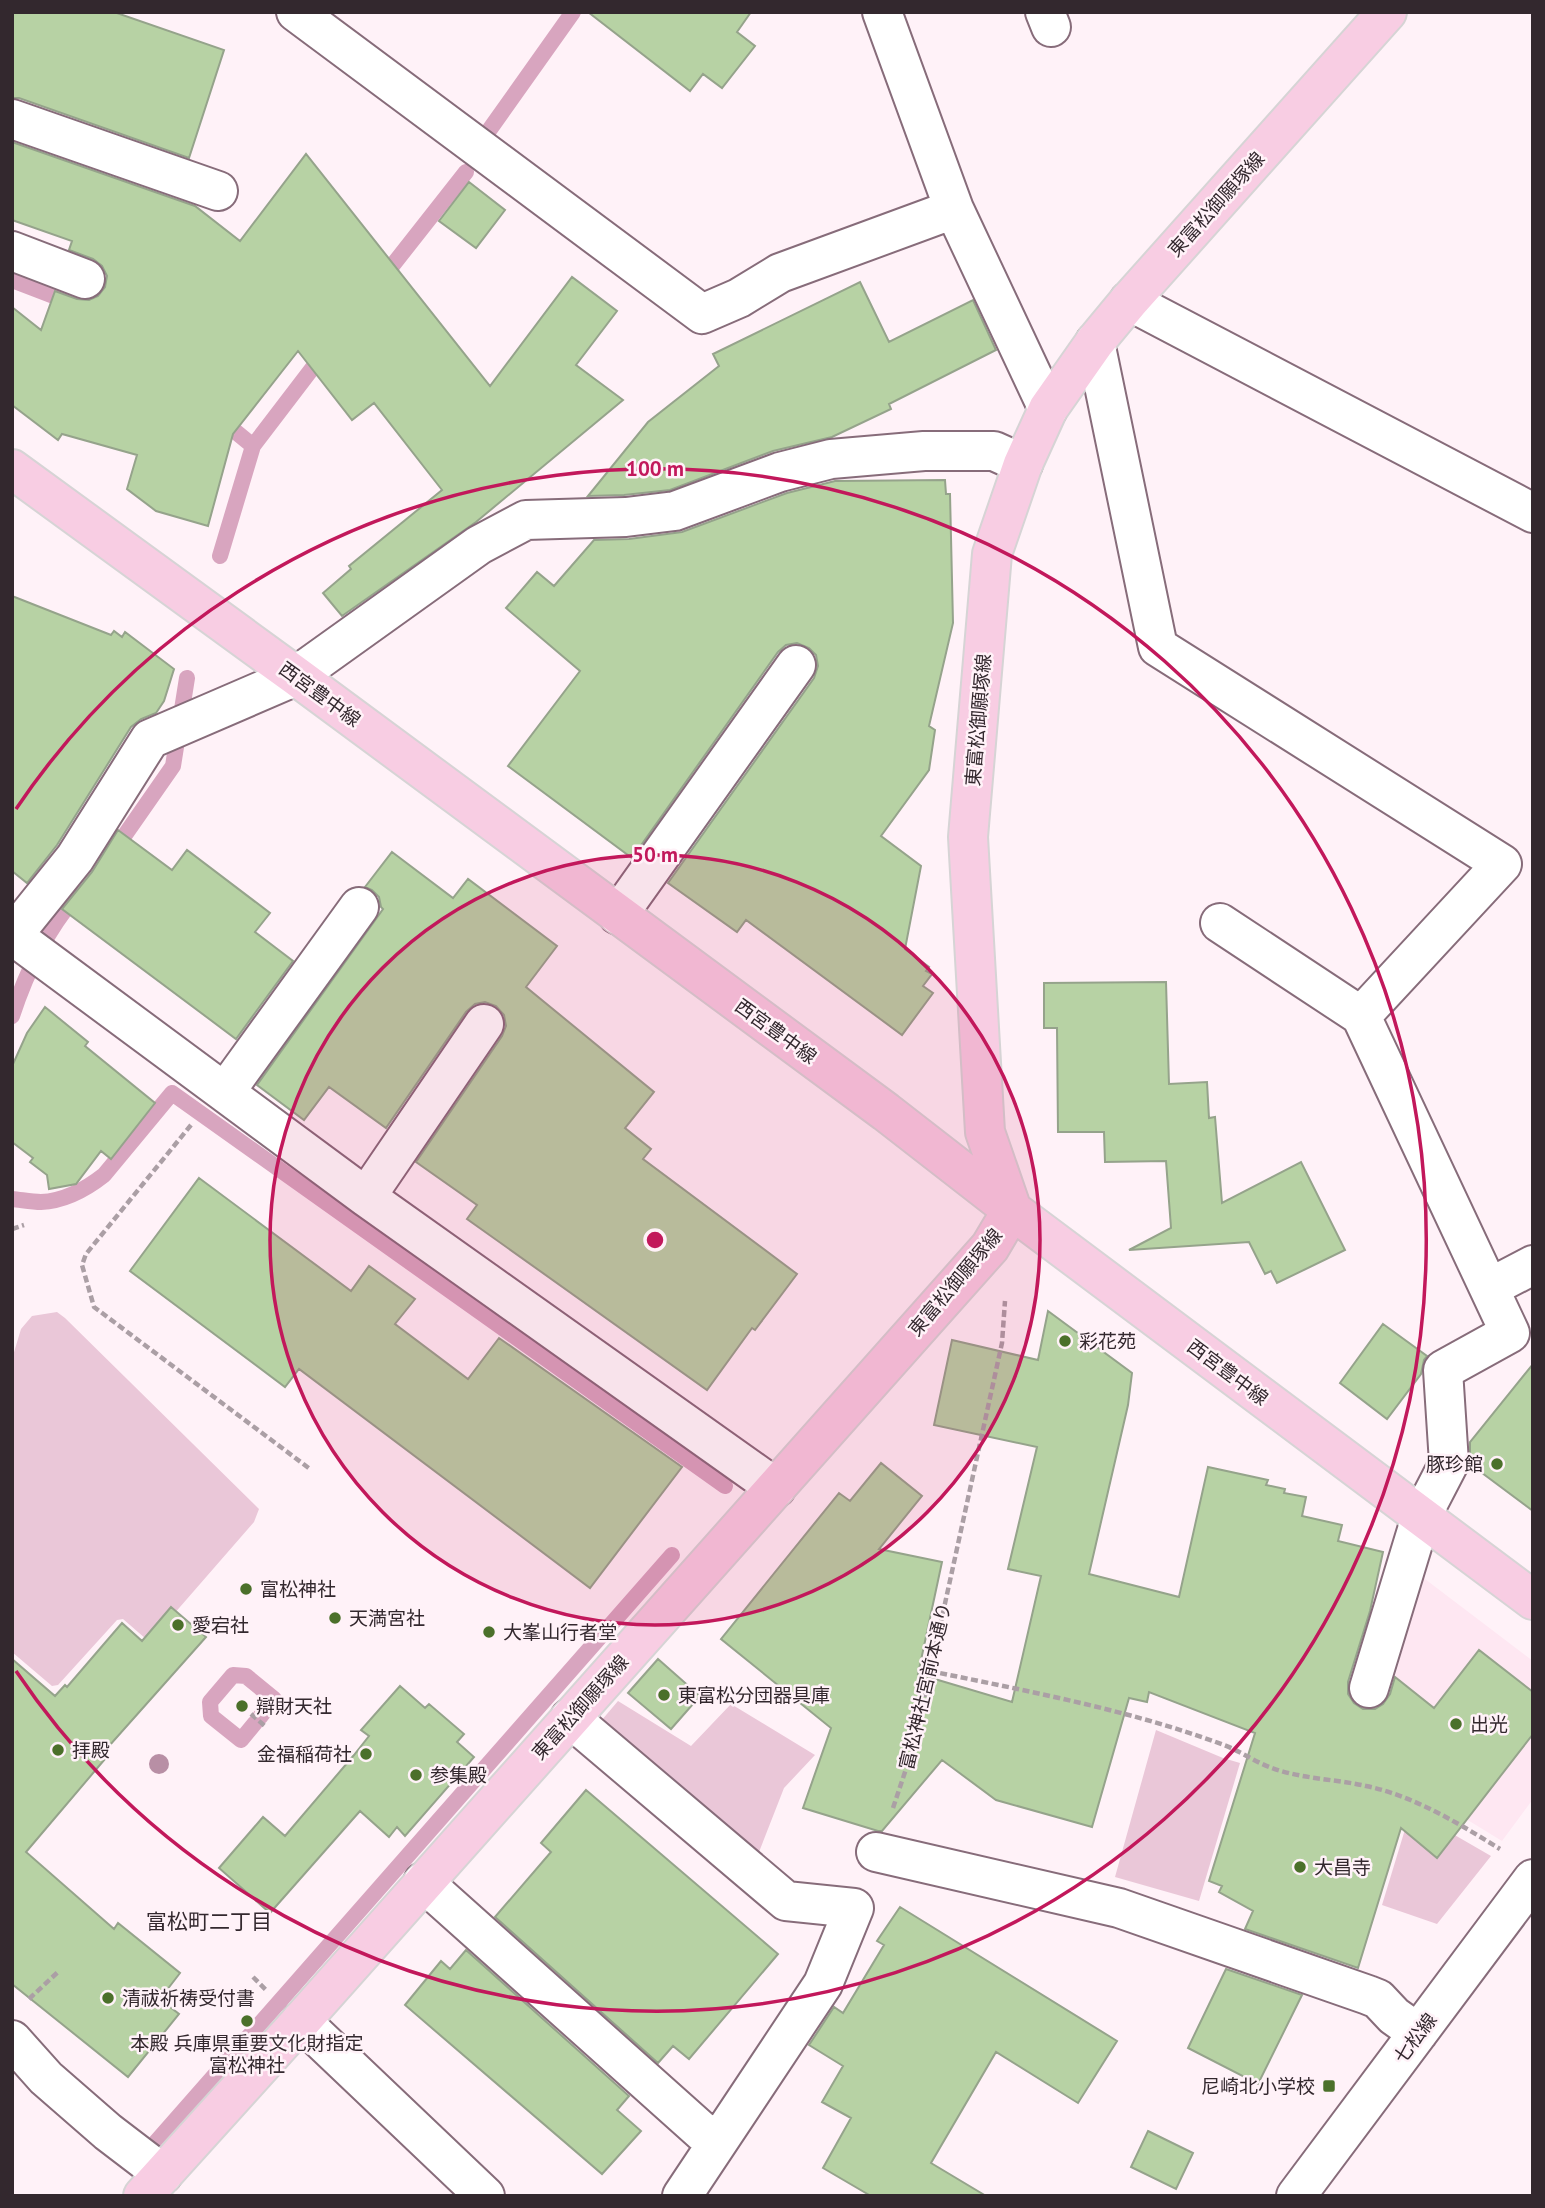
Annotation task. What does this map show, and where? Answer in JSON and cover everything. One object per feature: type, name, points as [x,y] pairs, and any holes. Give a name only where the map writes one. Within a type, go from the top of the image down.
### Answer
[{"type":"main road","name":"東富松御願塚線","points":[[153,2185],[990,1247],[1012,1210],[985,1132],[968,837],[992,554],[1023,464],[1048,409],[1096,342],[1129,301],[1387,12]]},
{"type":"main road","name":"西宮豊中線","points":[[12,469],[886,1112],[1012,1210],[1533,1600]]},
{"type":"street","points":[[296,12],[702,314],[739,298],[792,268],[954,209]]},
{"type":"street","points":[[882,12],[954,209],[1048,409]]},
{"type":"street","points":[[12,119],[218,191]]},
{"type":"street","points":[[12,251],[85,279]]},
{"type":"street","points":[[1129,301],[1533,513]]},
{"type":"street","points":[[1096,342],[1158,647],[1502,864],[1361,1016]]},
{"type":"street","points":[[776,1488],[366,1197],[26,945],[75,858],[150,739],[296,676],[479,545],[526,520],[626,517],[675,511],[780,472],[831,459],[924,451],[994,451],[1023,464]]},
{"type":"street","points":[[618,915],[796,665]]},
{"type":"street","points":[[223,1091],[359,907]]},
{"type":"street","points":[[1220,923],[1361,1016],[1510,1333],[1443,1370],[1449,1463],[1420,1517],[1369,1688]]},
{"type":"street","points":[[366,1197],[484,1024]]},
{"type":"street","points":[[1489,1288],[1533,1265]]},
{"type":"street","points":[[570,1718],[786,1901],[854,1908],[823,1983],[682,2196]]},
{"type":"street","points":[[876,1852],[1119,1909],[1378,1999],[1394,2016],[1418,2033]]},
{"type":"street","name":"七松線","points":[[1296,2196],[1533,1879]]},
{"type":"street","points":[[423,1882],[716,2144]]},
{"type":"street","points":[[300,2021],[485,2196]]},
{"type":"street","points":[[17,2023],[46,2078],[108,2132],[153,2185]]},
{"type":"path","points":[[223,1091],[86,1254],[82,1265],[94,1307],[310,1469]]},
{"type":"path","points":[[12,1229],[24,1225]]},
{"type":"path","name":"富松神社宮前本通り","points":[[876,1852],[914,1745],[1002,1343],[1006,1290]]},
{"type":"path","points":[[930,1671],[1032,1692],[1142,1720],[1225,1745],[1272,1768],[1329,1782],[1366,1786],[1409,1800],[1454,1821],[1503,1850]]},
{"type":"path","points":[[251,1714],[266,1727]]},
{"type":"path","points":[[17,2023],[59,1971]]},
{"type":"path","points":[[253,1977],[268,1992]]},
{"type":"shaded area","points":[[57,1312],[259,1509],[254,1522],[153,1638],[146,1639],[123,1619],[117,1620],[58,1685],[52,1686],[12,1652],[12,1359],[21,1329],[32,1316]]},
{"type":"shaded area","name":"出光","points":[[1421,1576],[1533,1661],[1533,1799],[1502,1841],[1453,1811],[1365,1771],[1395,1677]]},
{"type":"shaded area","points":[[618,1701],[691,1746],[731,1704],[815,1755],[784,1788],[759,1852],[601,1721]]},
{"type":"shaded area","points":[[1156,1730],[1240,1763],[1199,1901],[1115,1877]]},
{"type":"shaded area","points":[[1410,1813],[1491,1856],[1437,1924],[1382,1905]]},
{"type":"building","points":[[12,12],[114,12],[224,50],[189,158],[19,98],[12,98]]},
{"type":"building","points":[[588,12],[751,12],[737,32],[755,46],[722,88],[703,74],[690,91]]},
{"type":"building","points":[[12,142],[195,206],[240,241],[306,154],[490,386],[572,277],[617,311],[576,365],[623,400],[476,522],[342,616],[323,593],[351,569],[349,566],[442,490],[374,403],[352,420],[298,351],[233,434],[208,526],[156,511],[127,489],[137,455],[62,434],[58,440],[12,405],[12,307],[41,330],[55,291],[77,299],[89,300],[98,296],[105,287],[107,276],[102,266],[93,259],[69,250],[72,241],[12,220]]},
{"type":"building","points":[[469,182],[505,210],[476,248],[439,221]]},
{"type":"building","points":[[860,282],[889,342],[973,300],[996,350],[889,404],[891,409],[832,437],[773,451],[670,490],[588,496],[648,422],[719,366],[713,354]]},
{"type":"building","points":[[945,480],[946,494],[950,494],[953,623],[929,726],[935,730],[929,770],[881,836],[921,866],[905,949],[929,967],[926,971],[932,974],[923,986],[933,993],[902,1035],[746,920],[737,932],[668,883],[814,678],[818,666],[816,655],[809,648],[797,643],[786,645],[778,652],[632,858],[508,766],[580,671],[506,608],[537,572],[554,586],[594,540],[629,539],[682,532],[787,493],[835,481]]},
{"type":"building","points":[[12,596],[111,635],[114,631],[122,637],[125,632],[174,669],[164,701],[156,713],[131,727],[57,845],[27,883],[12,871]]},
{"type":"building","points":[[118,830],[172,870],[187,850],[270,913],[255,932],[293,961],[236,1039],[62,909],[92,872]]},
{"type":"building","points":[[392,852],[453,898],[468,879],[557,946],[526,987],[654,1092],[625,1128],[651,1149],[643,1159],[797,1274],[755,1330],[752,1328],[707,1390],[467,1219],[477,1205],[416,1162],[502,1036],[506,1026],[504,1015],[496,1006],[485,1002],[475,1004],[466,1012],[386,1128],[329,1087],[304,1120],[257,1085],[383,909],[379,897],[365,887]]},
{"type":"building","points":[[1166,982],[1169,1084],[1207,1082],[1209,1118],[1215,1117],[1222,1203],[1301,1162],[1345,1250],[1277,1283],[1271,1271],[1265,1274],[1249,1242],[1129,1250],[1171,1228],[1166,1161],[1105,1162],[1104,1132],[1058,1132],[1057,1028],[1044,1028],[1044,983]]},
{"type":"building","points":[[45,1007],[88,1042],[85,1046],[155,1103],[111,1159],[101,1151],[76,1184],[49,1189],[47,1175],[30,1162],[33,1158],[12,1142],[13,1064],[27,1033]]},
{"type":"building","points":[[199,1178],[351,1291],[369,1266],[415,1299],[395,1324],[468,1379],[499,1338],[682,1467],[590,1588],[299,1369],[285,1387],[130,1271]]},
{"type":"building","points":[[1048,1311],[1132,1373],[1128,1405],[1089,1574],[1179,1597],[1208,1467],[1268,1480],[1266,1485],[1285,1489],[1284,1493],[1306,1497],[1302,1516],[1342,1525],[1338,1541],[1383,1552],[1370,1611],[1348,1682],[1348,1694],[1354,1703],[1363,1709],[1375,1709],[1383,1704],[1390,1694],[1395,1677],[1434,1708],[1479,1650],[1533,1692],[1533,1734],[1437,1858],[1401,1828],[1358,1968],[1245,1929],[1253,1911],[1219,1892],[1222,1886],[1209,1881],[1255,1733],[1149,1692],[1147,1702],[1129,1698],[1092,1827],[996,1800],[942,1760],[882,1831],[878,1831],[803,1808],[831,1728],[721,1639],[839,1493],[850,1501],[881,1463],[922,1496],[879,1549],[942,1562],[918,1674],[1012,1702],[1041,1576],[1008,1569],[1037,1447],[934,1425],[952,1340],[1038,1360]]},
{"type":"building","points":[[1383,1324],[1427,1356],[1421,1374],[1387,1419],[1340,1383]]},
{"type":"building","points":[[1533,1364],[1533,1511],[1470,1464],[1470,1442]]},
{"type":"building","points":[[171,1607],[206,1637],[101,1755],[105,1759],[26,1852],[114,1929],[118,1923],[180,1973],[160,1999],[179,2014],[128,2077],[12,1984],[12,1659],[55,1696],[65,1685],[67,1687],[122,1623],[142,1641]]},
{"type":"building","name":"東富松分団器具庫","points":[[658,1659],[700,1696],[671,1729],[628,1693]]},
{"type":"building","points":[[400,1686],[425,1708],[429,1704],[464,1734],[457,1742],[474,1757],[405,1836],[397,1827],[389,1837],[360,1811],[270,1913],[219,1868],[263,1817],[285,1836],[369,1736],[361,1730]]},
{"type":"building","points":[[586,1790],[778,1954],[689,2059],[673,2046],[658,2063],[495,1917],[551,1852],[541,1843]]},
{"type":"building","points":[[900,1907],[1117,2041],[1078,2103],[996,2052],[931,2163],[986,2196],[871,2196],[823,2168],[851,2118],[822,2102],[843,2066],[809,2045],[834,2007],[843,2013],[884,1945],[877,1941]]},
{"type":"building","points":[[466,1950],[629,2096],[617,2110],[641,2131],[602,2174],[405,2005],[441,1961],[450,1969]]},
{"type":"building","points":[[1226,1969],[1302,1995],[1258,2084],[1188,2048]]},
{"type":"building","points":[[1148,2131],[1193,2153],[1176,2189],[1131,2167]]},
{"type":"waterway","points":[[490,129],[573,12]]},
{"type":"waterway","points":[[381,280],[466,172]]},
{"type":"waterway","points":[[12,280],[72,303]]},
{"type":"waterway","points":[[253,446],[324,353]]},
{"type":"waterway","points":[[219,418],[253,446],[220,556]]},
{"type":"waterway","points":[[113,852],[173,766],[187,678]]},
{"type":"waterway","points":[[12,1016],[38,953],[76,896]]},
{"type":"waterway","points":[[12,1199],[50,1201],[74,1194],[90,1185],[104,1175],[172,1093],[725,1486]]},
{"type":"waterway","points":[[156,2142],[672,1555]]},
{"type":"waterway","points":[[255,1723],[241,1740],[211,1716],[210,1702],[233,1675],[246,1676],[274,1699],[260,1717]]},
{"type":"place","name":"彩花苑","points":[[1065,1341]]},
{"type":"place","name":"豚珍館","points":[[1497,1464]]},
{"type":"place","name":"富松神社","points":[[246,1589]]},
{"type":"place","name":"天満宮社","points":[[335,1618]]},
{"type":"place","name":"愛宕社","points":[[178,1625]]},
{"type":"place","name":"大峯山行者堂","points":[[489,1632]]},
{"type":"place","name":"東富松分団器具庫","points":[[664,1695]]},
{"type":"place","name":"辯財天社","points":[[242,1706]]},
{"type":"place","name":"出光","points":[[1456,1724]]},
{"type":"place","name":"拝殿","points":[[58,1750]]},
{"type":"place","name":"金福稲荷社","points":[[366,1754]]},
{"type":"place","name":"参集殿","points":[[416,1775]]},
{"type":"place","name":"大昌寺","points":[[1300,1867]]},
{"type":"place","name":"清祓祈祷受付書","points":[[108,1998]]},
{"type":"place","name":"本殿 兵庫県重要文化財指定 富松神社","points":[[247,2021]]},
{"type":"place","name":"尼崎北小学校","points":[[1329,2086]]},
{"type":"district","name":"富松町二丁目","points":[[209,1921]]}]
